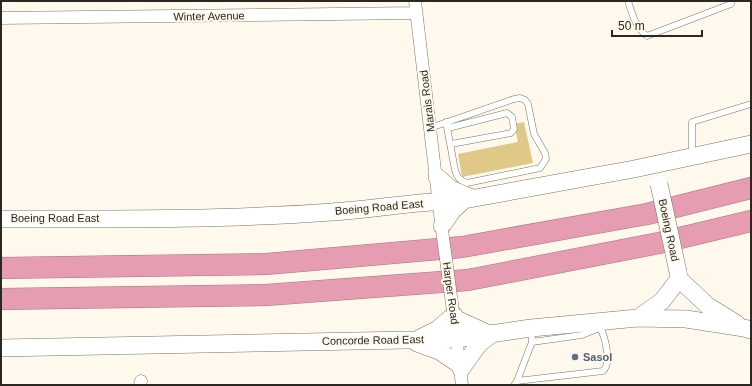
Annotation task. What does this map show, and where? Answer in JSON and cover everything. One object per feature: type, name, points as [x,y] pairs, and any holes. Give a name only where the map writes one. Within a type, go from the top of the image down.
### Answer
[{"type":"highway","points":[[1,268],[266,264],[462,247],[647,214],[751,188]]},
{"type":"highway","points":[[1,299],[266,295],[468,280],[659,243],[751,221]]},
{"type":"main road","name":"Boeing Road East","points":[[1,219],[249,216],[331,212],[469,199],[634,169],[745,145]]},
{"type":"main road","points":[[634,169],[659,183],[671,168],[745,145]]},
{"type":"main road","points":[[416,204],[426,210],[442,226],[453,210],[469,199],[451,189],[437,177]]},
{"type":"main road","name":"Boeing Road","points":[[659,183],[679,275]]},
{"type":"main road","points":[[638,318],[662,301],[679,275],[708,306],[747,329]]},
{"type":"main road","points":[[454,315],[491,334],[479,344],[461,373],[439,351],[412,340],[438,329],[454,315]]},
{"type":"main road","name":"Concorde Road East","points":[[1,348],[457,339],[491,334],[531,336],[638,318],[686,319],[747,329]]},
{"type":"street","name":"Winter Avenue","points":[[1,18],[416,7]]},
{"type":"street","name":"Marais Road","points":[[416,7],[439,201]]},
{"type":"street","name":"Harper Road","points":[[439,201],[461,373]]},
{"type":"lane","points":[[628,1],[635,21],[641,32],[647,36],[731,4],[732,1]]},
{"type":"lane","points":[[520,98],[525,100],[528,104],[534,134],[545,153],[546,159],[540,168],[467,183],[461,181],[457,177],[454,170],[447,125],[520,98]]},
{"type":"lane","points":[[692,156],[692,122],[751,104]]},
{"type":"lane","points":[[430,128],[507,113],[512,117],[514,129],[511,133],[451,144]]},
{"type":"lane","points":[[605,324],[604,336],[607,366],[603,371],[515,383],[531,336],[578,336],[590,332],[605,324]]},
{"type":"building","points":[[524,122],[533,163],[462,177],[458,154],[518,142],[514,124]]},
{"type":"place","name":"Sasol","points":[[575,357]]}]
